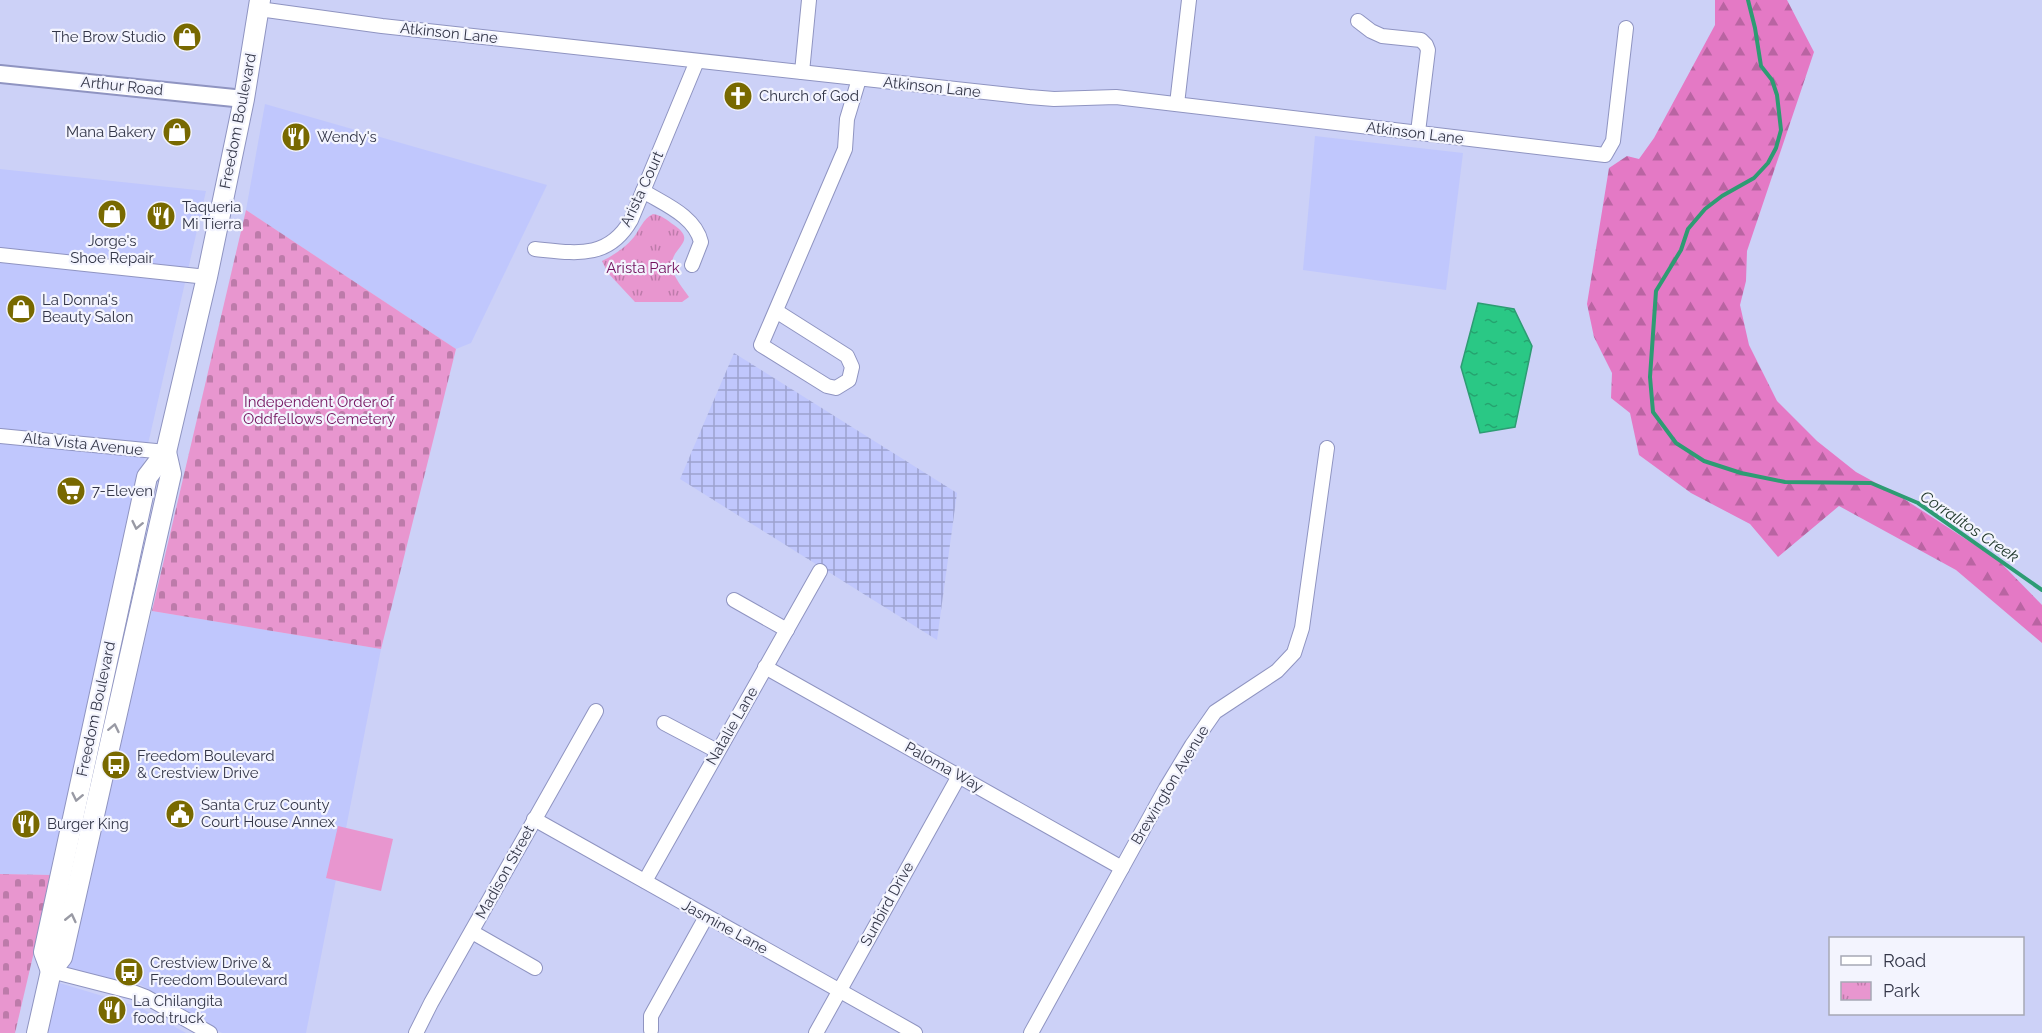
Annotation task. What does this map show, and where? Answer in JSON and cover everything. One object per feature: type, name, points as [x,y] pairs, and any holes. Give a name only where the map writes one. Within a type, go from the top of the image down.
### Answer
[{"type":"main road","name":"Freedom Boulevard","points":[[37,1033],[51,971],[45,952],[147,477],[166,452],[207,277],[244,99],[259,5]]},
{"type":"street","points":[[802,72],[809,0]]},
{"type":"street","points":[[1177,104],[1189,0]]},
{"type":"street","name":"Atkinson Lane","points":[[259,5],[382,26],[1029,98],[1116,97],[1605,155],[1613,141],[1626,28]]},
{"type":"street","points":[[1358,21],[1376,34],[1421,40],[1426,45],[1428,51],[1418,132]]},
{"type":"street","name":"Arista Court","points":[[535,249],[588,252],[604,246],[627,227],[697,61]]},
{"type":"street","name":"Arthur Road","points":[[0,74],[244,99]]},
{"type":"street","points":[[776,311],[847,356],[852,367],[849,380],[836,388],[826,386],[761,345],[845,149],[847,119],[859,79]]},
{"type":"street","points":[[643,191],[682,215],[697,231],[701,242],[692,265]]},
{"type":"street","points":[[0,255],[207,277]]},
{"type":"street","name":"Alta Vista Avenue","points":[[0,436],[166,452]]},
{"type":"street","name":"Brewington Avenue","points":[[1031,1033],[1192,745],[1215,712],[1277,671],[1294,653],[1302,628],[1327,448]]},
{"type":"street","name":"Natalie Lane","points":[[645,881],[820,571]]},
{"type":"street","points":[[734,600],[787,630]]},
{"type":"street","name":"Paloma Way","points":[[765,667],[1122,867]]},
{"type":"street","name":"Madison Street","points":[[416,1033],[596,711]]},
{"type":"street","points":[[664,723],[717,751]]},
{"type":"street","name":"Sunbird Drive","points":[[816,1033],[959,776]]},
{"type":"street","name":"Jasmine Lane","points":[[534,819],[915,1033]]},
{"type":"street","points":[[651,1030],[651,1016],[706,917]]},
{"type":"street","points":[[472,932],[535,968]]},
{"type":"street","points":[[51,971],[134,992],[210,1033]]},
{"type":"shaded area","points":[[265,104],[547,185],[471,343],[456,349],[246,210]]},
{"type":"shaded area","points":[[1315,136],[1463,153],[1446,290],[1303,270]]},
{"type":"shaded area","points":[[0,169],[206,191],[52,863],[52,875],[0,874]]},
{"type":"shaded area","points":[[734,353],[957,493],[937,640],[680,479]]},
{"type":"shaded area","points":[[152,611],[381,649],[306,1033],[222,1033],[141,985],[59,974]]},
{"type":"shaded area","points":[[53,981],[139,1007],[186,1033],[43,1033]]},
{"type":"green space","points":[[1715,0],[1787,0],[1814,52],[1747,251],[1746,281],[1740,305],[1749,345],[1777,401],[1817,441],[1856,472],[1898,495],[1998,560],[2042,605],[2042,643],[1956,570],[1839,506],[1778,557],[1750,524],[1691,493],[1639,455],[1630,413],[1611,398],[1612,373],[1594,337],[1587,304],[1609,168],[1627,156],[1639,159],[1654,138],[1715,25]]},
{"type":"green space","name":"Independent Order of Oddfellows Cemetery","points":[[246,210],[456,349],[381,649],[152,611]]},
{"type":"green space","name":"Arista Park","points":[[653,214],[669,221],[684,236],[684,241],[672,262],[675,276],[689,297],[682,302],[635,302],[608,273],[602,261],[627,245],[644,221]]},
{"type":"green space","points":[[338,826],[393,839],[381,891],[326,878]]},
{"type":"green space","points":[[0,874],[52,875],[15,1033],[0,1033]]},
{"type":"water","points":[[1478,303],[1514,309],[1532,346],[1515,427],[1480,433],[1461,367]]},
{"type":"waterway","name":"Corralitos Creek","points":[[1748,0],[1761,66],[1772,80],[1777,95],[1781,130],[1776,148],[1768,163],[1754,178],[1722,196],[1705,209],[1688,229],[1681,250],[1656,291],[1650,377],[1653,412],[1676,443],[1704,461],[1741,473],[1785,482],[1871,483],[1918,503],[2042,590]]},
{"type":"place","name":"The Brow Studio","points":[[187,37]]},
{"type":"place","name":"Church of God","points":[[738,96]]},
{"type":"place","name":"Mana Bakery","points":[[177,132]]},
{"type":"place","name":"Wendy's","points":[[296,137]]},
{"type":"place","name":"Jorge's Shoe Repair","points":[[112,214]]},
{"type":"place","name":"Taqueria Mi Tierra","points":[[161,216]]},
{"type":"place","name":"La Donna's Beauty Salon","points":[[21,309]]},
{"type":"place","name":"7-Eleven","points":[[71,491]]},
{"type":"place","name":"Freedom Boulevard & Crestview Drive","points":[[116,765]]},
{"type":"place","name":"Santa Cruz County Court House Annex","points":[[180,814]]},
{"type":"place","name":"Burger King","points":[[26,824]]},
{"type":"place","name":"Crestview Drive & Freedom Boulevard","points":[[129,972]]},
{"type":"place","name":"La Chilangita food truck","points":[[112,1010]]}]
